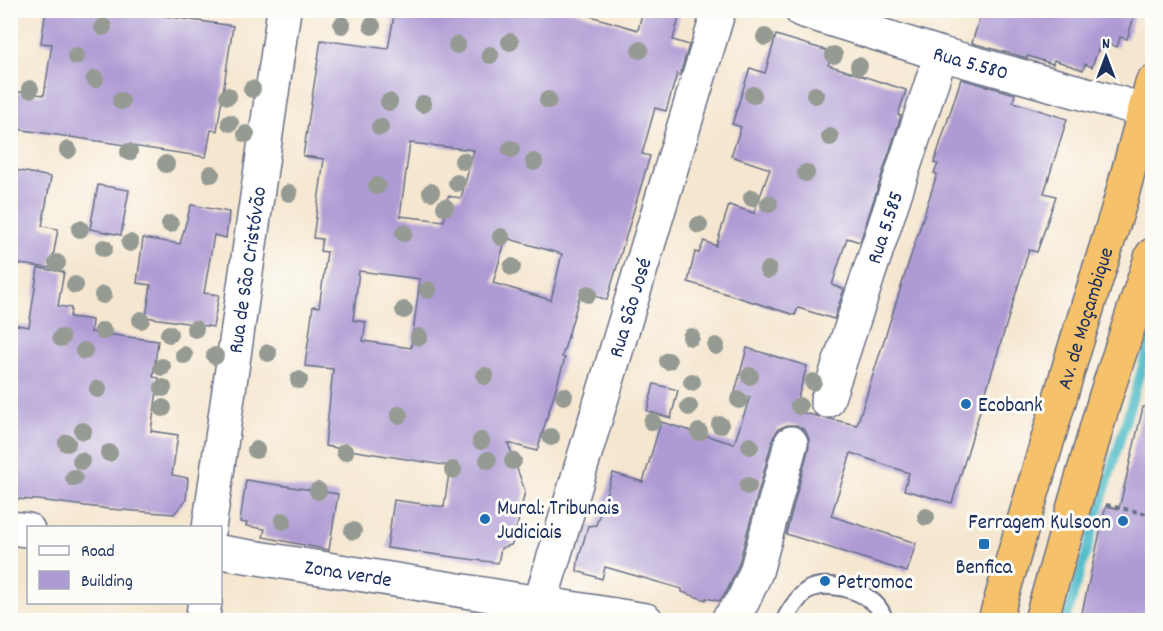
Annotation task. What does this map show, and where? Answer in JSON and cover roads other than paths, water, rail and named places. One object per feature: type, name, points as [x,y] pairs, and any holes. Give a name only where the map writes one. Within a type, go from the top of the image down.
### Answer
[{"type":"highway","name":"Av. de Moçambique","points":[[995,621],[1071,357],[1119,206],[1148,96]]},
{"type":"highway","points":[[1041,621],[1107,395],[1152,255]]},
{"type":"street","name":"Rua de São Cristóvão","points":[[208,526],[284,10]]},
{"type":"street","name":"Rua São José","points":[[540,603],[718,10]]},
{"type":"street","name":"Rua 5.580","points":[[801,10],[941,54],[1148,96]]},
{"type":"street","name":"Rua 5.585","points":[[827,401],[941,54]]},
{"type":"street","points":[[728,621],[743,601],[756,572],[791,443]]},
{"type":"street","points":[[10,528],[27,530]]},
{"type":"street","name":"Zona verde","points":[[222,552],[540,603]]},
{"type":"street","points":[[540,603],[646,621]]},
{"type":"street","points":[[202,621],[205,604]]},
{"type":"lane","points":[[785,621],[790,609],[810,588],[828,586],[849,590],[873,602],[883,615],[884,621]]},
{"type":"waterway","points":[[1066,620],[1152,334]]},
{"type":"place","name":"Ecobank","points":[[966,404]]},
{"type":"place","name":"Mural: Tribunais Judiciais","points":[[485,519]]},
{"type":"place","name":"Ferragem Kulsoon","points":[[1123,521]]},
{"type":"place","name":"Benfica","points":[[984,544]]},
{"type":"place","name":"Petromoc","points":[[825,581]]}]
